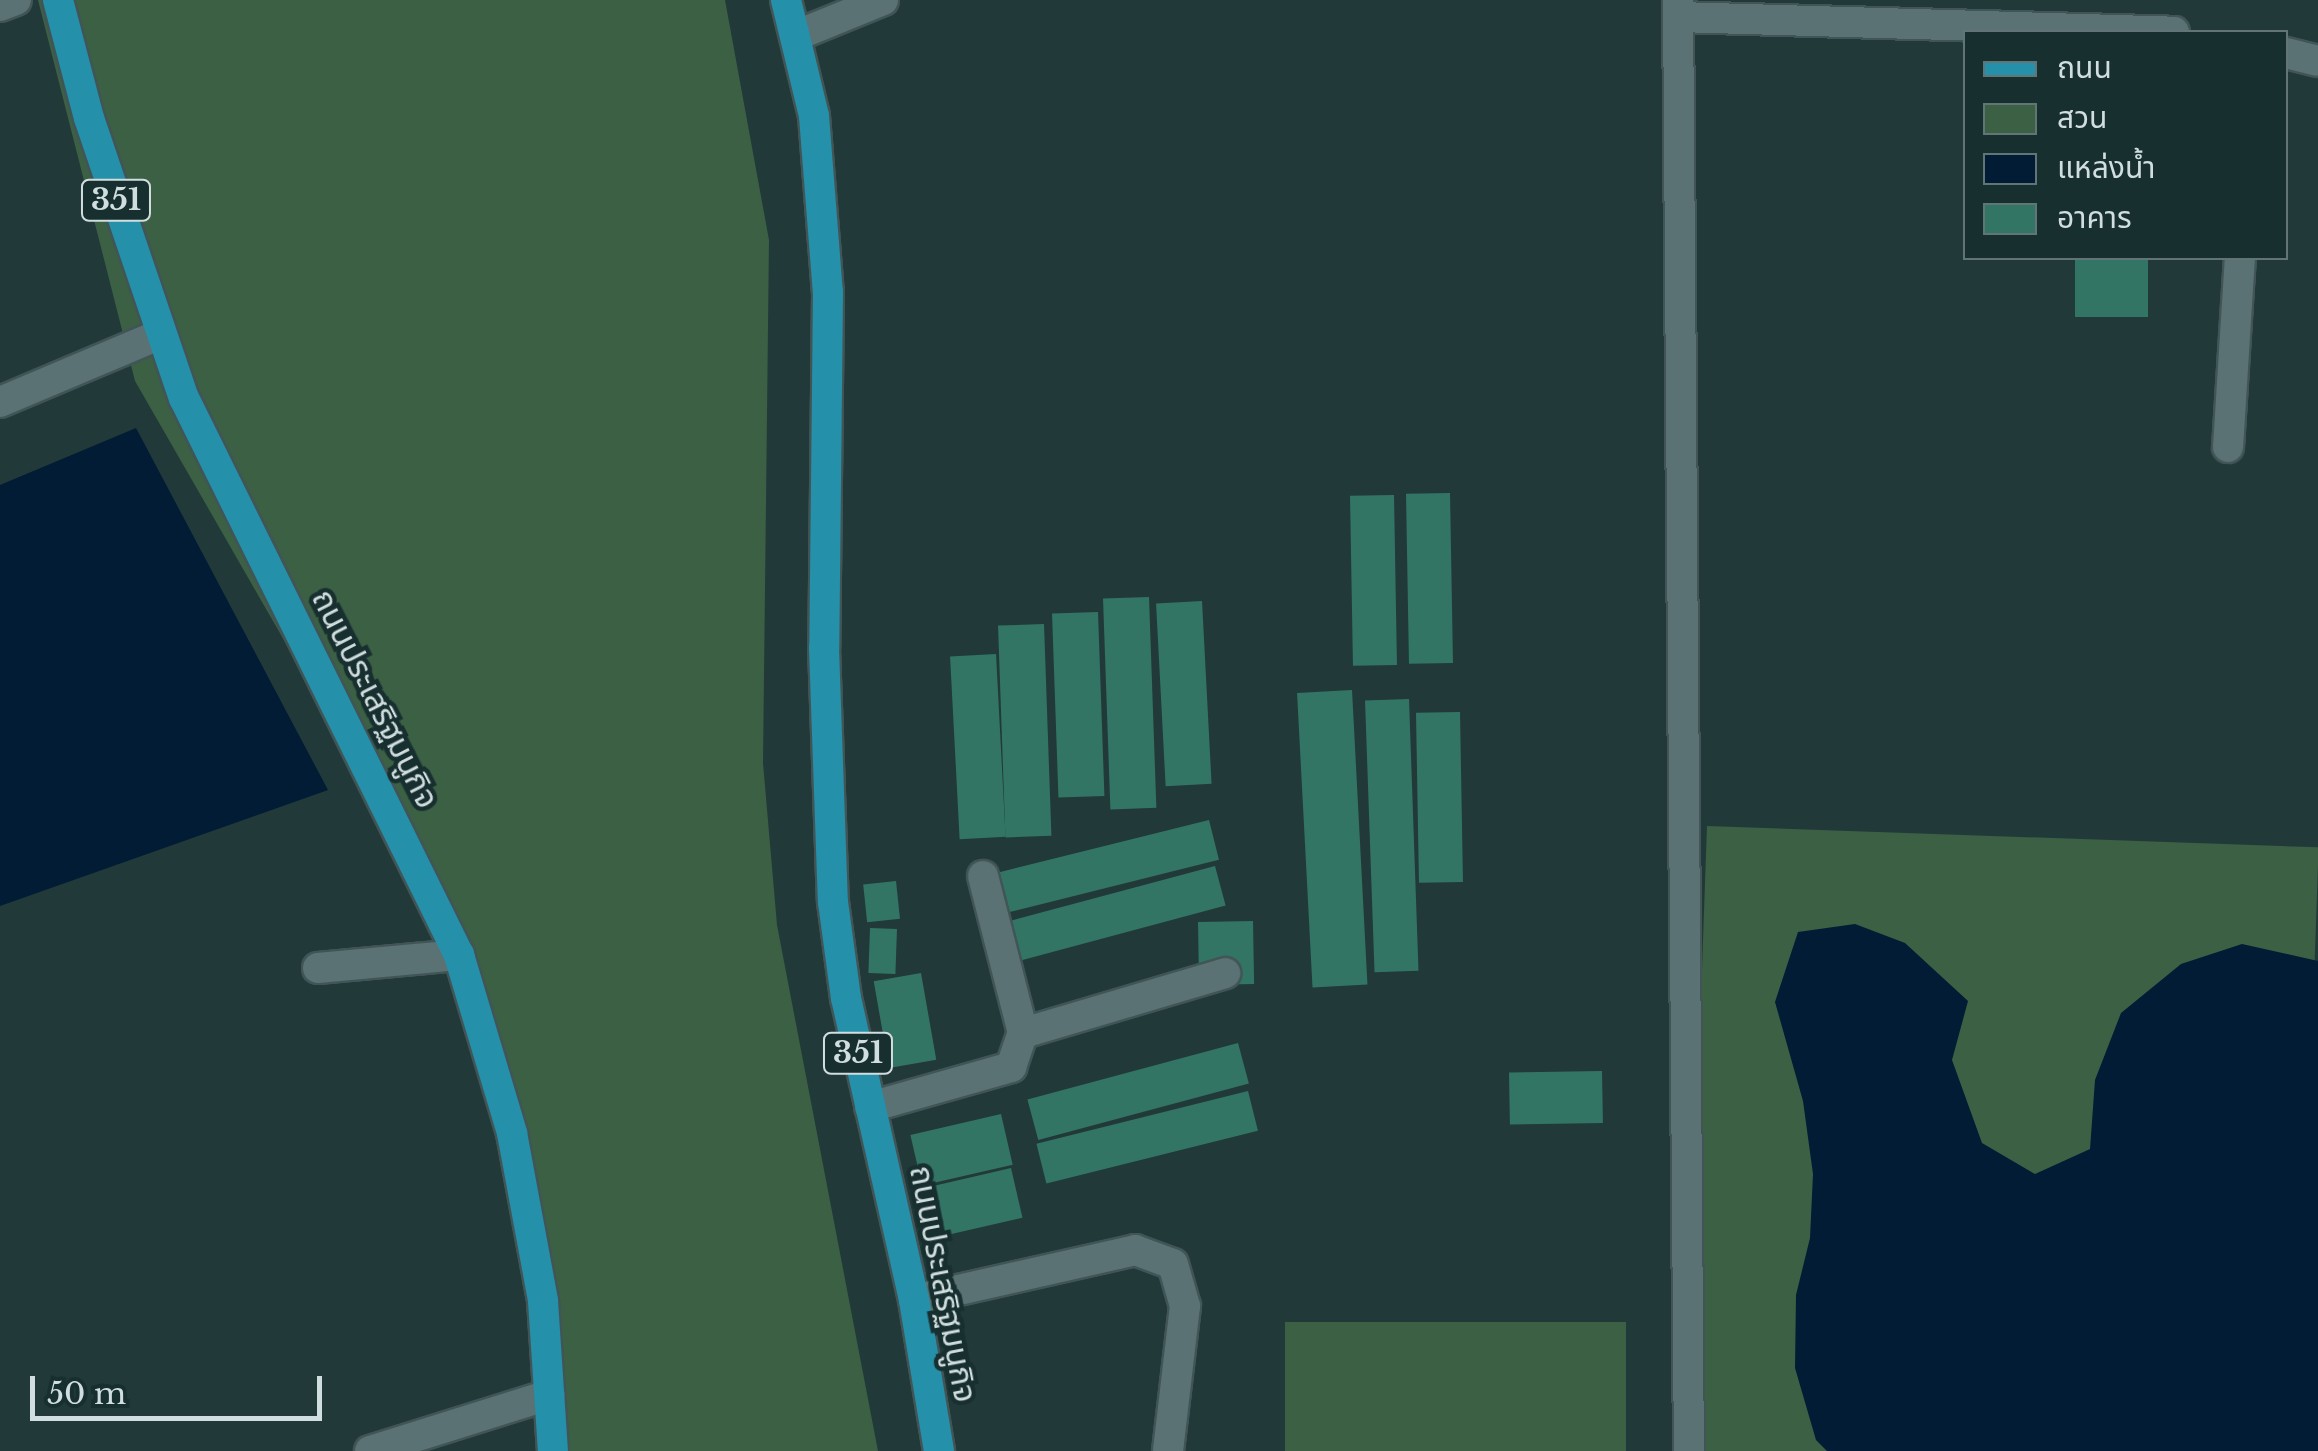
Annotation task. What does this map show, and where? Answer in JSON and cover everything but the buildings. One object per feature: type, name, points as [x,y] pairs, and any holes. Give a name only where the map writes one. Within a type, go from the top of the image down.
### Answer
[{"type":"main road","name":"ถนนประเสริฐมนูกิจ","points":[[58,0],[89,118],[184,398],[408,843],[459,955],[512,1133],[543,1300],[553,1451]]},
{"type":"main road","name":"ถนนประเสริฐมนูกิจ","points":[[786,0],[814,116],[828,292],[824,648],[832,902],[870,1107],[914,1300],[939,1451]]},
{"type":"street","points":[[0,6],[16,0]]},
{"type":"street","points":[[795,36],[883,0]]},
{"type":"street","points":[[1689,1451],[1678,9],[2131,30]]},
{"type":"street","points":[[2288,54],[2318,61]]},
{"type":"street","points":[[2228,448],[2240,260]]},
{"type":"street","points":[[0,402],[161,334]]},
{"type":"street","points":[[870,1107],[1011,1067],[1023,1033],[982,876]]},
{"type":"street","points":[[318,968],[459,955]]},
{"type":"street","points":[[1023,1033],[1225,973]]},
{"type":"street","points":[[914,1300],[1135,1250],[1173,1264],[1185,1306],[1168,1451]]},
{"type":"street","points":[[370,1451],[550,1395]]},
{"type":"green space","points":[[38,0],[725,0],[769,240],[763,763],[777,925],[878,1451],[570,1451],[535,1177],[487,993],[135,381]]},
{"type":"green space","points":[[1707,826],[2318,847],[2298,1451],[1685,1451]]},
{"type":"green space","points":[[1285,1322],[1626,1322],[1626,1451],[1285,1451]]},
{"type":"water","points":[[136,428],[328,790],[0,906],[0,485]]},
{"type":"water","points":[[1855,924],[1905,943],[1968,1001],[1952,1060],[1982,1143],[2035,1174],[2090,1149],[2095,1080],[2121,1013],[2181,964],[2242,944],[2318,961],[2318,1451],[1827,1451],[1816,1440],[1795,1368],[1796,1295],[1810,1238],[1813,1174],[1803,1101],[1775,1002],[1798,932]]}]
